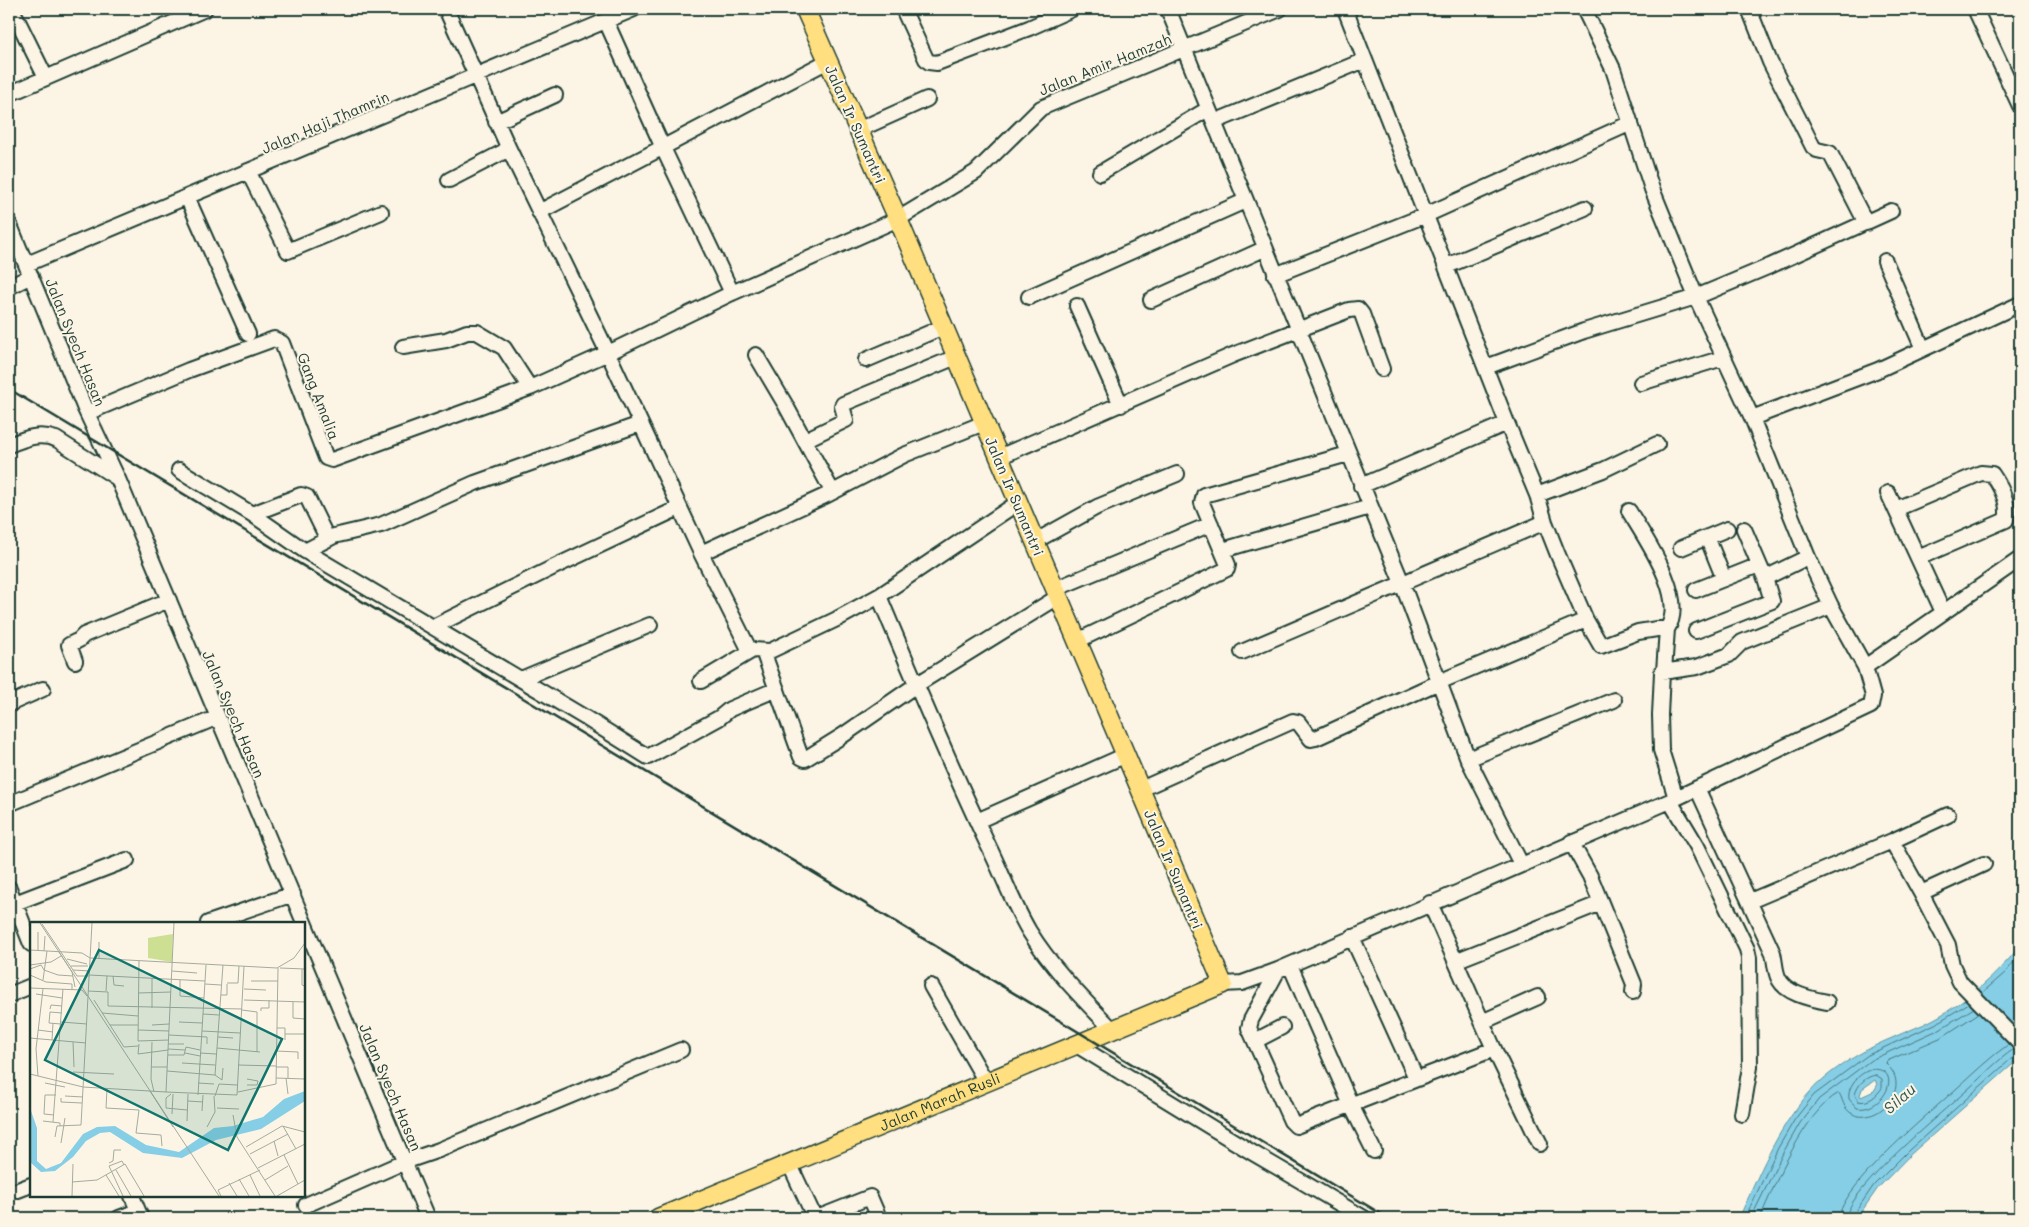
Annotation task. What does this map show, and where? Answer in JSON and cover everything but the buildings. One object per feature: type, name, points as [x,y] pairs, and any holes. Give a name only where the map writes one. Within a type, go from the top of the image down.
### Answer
[{"type":"main road","name":"Jalan Ir Sumantri","points":[[805,9],[898,219],[1223,984]]},
{"type":"main road","name":"Jalan Marah Rusli","points":[[658,1218],[683,1214],[790,1164],[1074,1044],[1223,984]]},
{"type":"street","points":[[12,9],[46,78]]},
{"type":"street","points":[[9,94],[205,9]]},
{"type":"street","points":[[446,9],[509,150],[608,354],[679,508],[744,641],[748,647],[758,651],[777,689],[801,757],[805,759],[842,736],[1056,593],[1211,524]]},
{"type":"street","name":"Jalan Haji Thamrin","points":[[9,287],[29,270],[187,197],[634,9]]},
{"type":"street","points":[[904,9],[926,59],[929,62],[937,63],[1029,28],[1072,9]]},
{"type":"street","points":[[1168,9],[1264,249],[1402,583],[1468,759],[1521,864]]},
{"type":"street","name":"Jalan Amir Hamzah","points":[[732,293],[898,219],[971,176],[1041,108],[1280,9]]},
{"type":"street","points":[[1345,9],[1537,495],[1545,522],[1586,620],[1601,646],[1638,632],[1667,629]]},
{"type":"street","points":[[1223,984],[1242,983],[1284,967],[1571,842],[1673,800],[1870,706],[1873,696],[1865,667],[1831,606],[1808,557],[1752,418],[1696,297],[1652,189],[1613,69],[1584,9]]},
{"type":"street","points":[[1749,9],[1770,62],[1813,147],[1832,155],[1866,223]]},
{"type":"street","points":[[1975,9],[2020,106]]},
{"type":"street","points":[[606,21],[663,148],[732,293]]},
{"type":"street","points":[[1214,122],[1365,60]]},
{"type":"street","points":[[539,212],[828,61]]},
{"type":"street","points":[[496,122],[555,95]]},
{"type":"street","points":[[858,130],[927,99]]},
{"type":"street","points":[[1100,173],[1208,109]]},
{"type":"street","points":[[1275,275],[1426,215],[1631,124]]},
{"type":"street","points":[[449,180],[509,150]]},
{"type":"street","points":[[248,171],[288,250],[381,212]]},
{"type":"street","points":[[187,197],[248,334]]},
{"type":"street","points":[[1030,297],[1245,202]]},
{"type":"street","points":[[1447,266],[1585,208]]},
{"type":"street","points":[[1486,367],[1584,331],[1696,297],[1891,212]]},
{"type":"street","name":"Jalan Syech Hasan","points":[[9,226],[305,922]]},
{"type":"street","points":[[1151,300],[1264,249]]},
{"type":"street","points":[[1885,261],[1923,349]]},
{"type":"street","name":"Gang Amalia","points":[[87,413],[189,370],[270,339],[277,340],[282,343],[326,458],[330,460],[530,388],[608,354],[732,293]]},
{"type":"street","points":[[1752,418],[1878,370],[2020,304]]},
{"type":"street","points":[[1077,306],[1121,405]]},
{"type":"street","points":[[999,457],[1233,355],[1349,310],[1358,309],[1362,314],[1382,369]]},
{"type":"street","points":[[866,360],[943,327]]},
{"type":"street","points":[[403,347],[446,340],[469,332],[477,332],[504,348],[530,388]]},
{"type":"street","points":[[756,355],[832,491]]},
{"type":"street","points":[[805,440],[846,420],[843,404],[956,358]]},
{"type":"street","points":[[1641,384],[1723,358]]},
{"type":"street","points":[[701,553],[904,455],[984,423]]},
{"type":"street","points":[[1361,486],[1507,423]]},
{"type":"street","points":[[306,551],[327,538],[385,523],[474,483],[640,424]]},
{"type":"street","points":[[9,445],[37,435],[56,439],[118,479]]},
{"type":"street","points":[[1537,495],[1603,470],[1657,444]]},
{"type":"street","points":[[1077,641],[1227,568],[1228,565],[1223,550],[1202,503],[1204,495],[1348,454]]},
{"type":"street","points":[[180,470],[252,514],[306,551],[648,757],[719,718],[730,709],[777,689]]},
{"type":"street","points":[[1896,509],[1981,473],[1992,474],[1996,480],[2007,506],[2006,520],[1918,558]]},
{"type":"street","points":[[1034,542],[1097,508],[1177,474]]},
{"type":"street","points":[[1888,493],[1943,612]]},
{"type":"street","points":[[252,514],[304,495],[307,496],[327,538]]},
{"type":"street","points":[[701,681],[758,651],[779,648],[879,596],[1019,502]]},
{"type":"street","points":[[1223,550],[1370,507]]},
{"type":"street","points":[[433,627],[679,508]]},
{"type":"street","points":[[1629,512],[1660,564],[1671,589],[1672,612],[1667,629],[1664,671],[1661,674],[1661,750],[1673,800],[1747,949],[1749,958],[1750,1067],[1742,1114]]},
{"type":"street","points":[[1242,652],[1545,522]]},
{"type":"street","points":[[1680,548],[1728,529]]},
{"type":"street","points":[[1696,631],[1772,601],[1762,571],[1744,529]]},
{"type":"street","points":[[1707,537],[1724,579]]},
{"type":"street","points":[[1696,590],[1724,579],[1762,571],[1808,557]]},
{"type":"street","points":[[1865,667],[2020,559]]},
{"type":"street","points":[[879,596],[977,822],[1028,930],[1074,990],[1112,1029]]},
{"type":"street","points":[[75,661],[69,645],[84,635],[169,600]]},
{"type":"street","points":[[1664,671],[1697,667],[1729,655],[1742,642],[1831,606]]},
{"type":"street","points":[[1141,789],[1293,721],[1298,722],[1313,739],[1439,682],[1586,620]]},
{"type":"street","points":[[520,679],[650,625]]},
{"type":"street","points":[[9,704],[43,690]]},
{"type":"street","points":[[1468,759],[1614,700]]},
{"type":"street","points":[[9,804],[218,718]]},
{"type":"street","points":[[977,822],[1126,755]]},
{"type":"street","points":[[1697,788],[1773,953],[1778,978],[1782,985],[1810,999],[1827,1002]]},
{"type":"street","points":[[1750,900],[1892,841],[1948,815]]},
{"type":"street","points":[[1892,841],[1948,945],[1951,952],[1952,965],[1960,982],[2020,1044]]},
{"type":"street","points":[[1571,842],[1590,876],[1634,984],[1635,990],[1633,992]]},
{"type":"street","points":[[15,903],[127,860]]},
{"type":"street","points":[[1921,893],[1984,864]]},
{"type":"street","points":[[9,888],[30,941]]},
{"type":"street","points":[[211,922],[293,894]]},
{"type":"street","points":[[1430,903],[1482,1022],[1540,1144]]},
{"type":"street","points":[[1455,961],[1601,903]]},
{"type":"street","name":"Jalan Syech Hasan","points":[[305,923],[428,1218]]},
{"type":"street","points":[[1352,937],[1416,1078]]},
{"type":"street","points":[[1284,967],[1249,1028],[1293,1124],[1300,1125],[1494,1048]]},
{"type":"street","points":[[1284,967],[1374,1151]]},
{"type":"street","points":[[9,995],[30,986]]},
{"type":"street","points":[[931,986],[986,1082]]},
{"type":"street","points":[[1482,1022],[1538,997]]},
{"type":"street","points":[[1255,1040],[1282,1027]]},
{"type":"street","points":[[1074,1044],[1364,1218]]},
{"type":"street","points":[[306,1205],[404,1162],[448,1146],[681,1050]]},
{"type":"street","points":[[790,1164],[816,1217],[870,1197],[879,1218]]},
{"type":"street","points":[[18,1190],[30,1185]]},
{"type":"street","points":[[119,1218],[139,1214],[132,1197]]},
{"type":"water","name":"Silau","points":[[2020,946],[2020,1058],[1912,1153],[1878,1188],[1857,1218],[1739,1218],[1778,1136],[1798,1106],[1818,1084],[1837,1068],[1859,1054],[1929,1022],[1946,1012],[1981,987]],"holes":[[[1875,1080],[1878,1084],[1874,1091],[1861,1097],[1862,1089]]]},
{"type":"railway","points":[[9,389],[1388,1218]]}]
